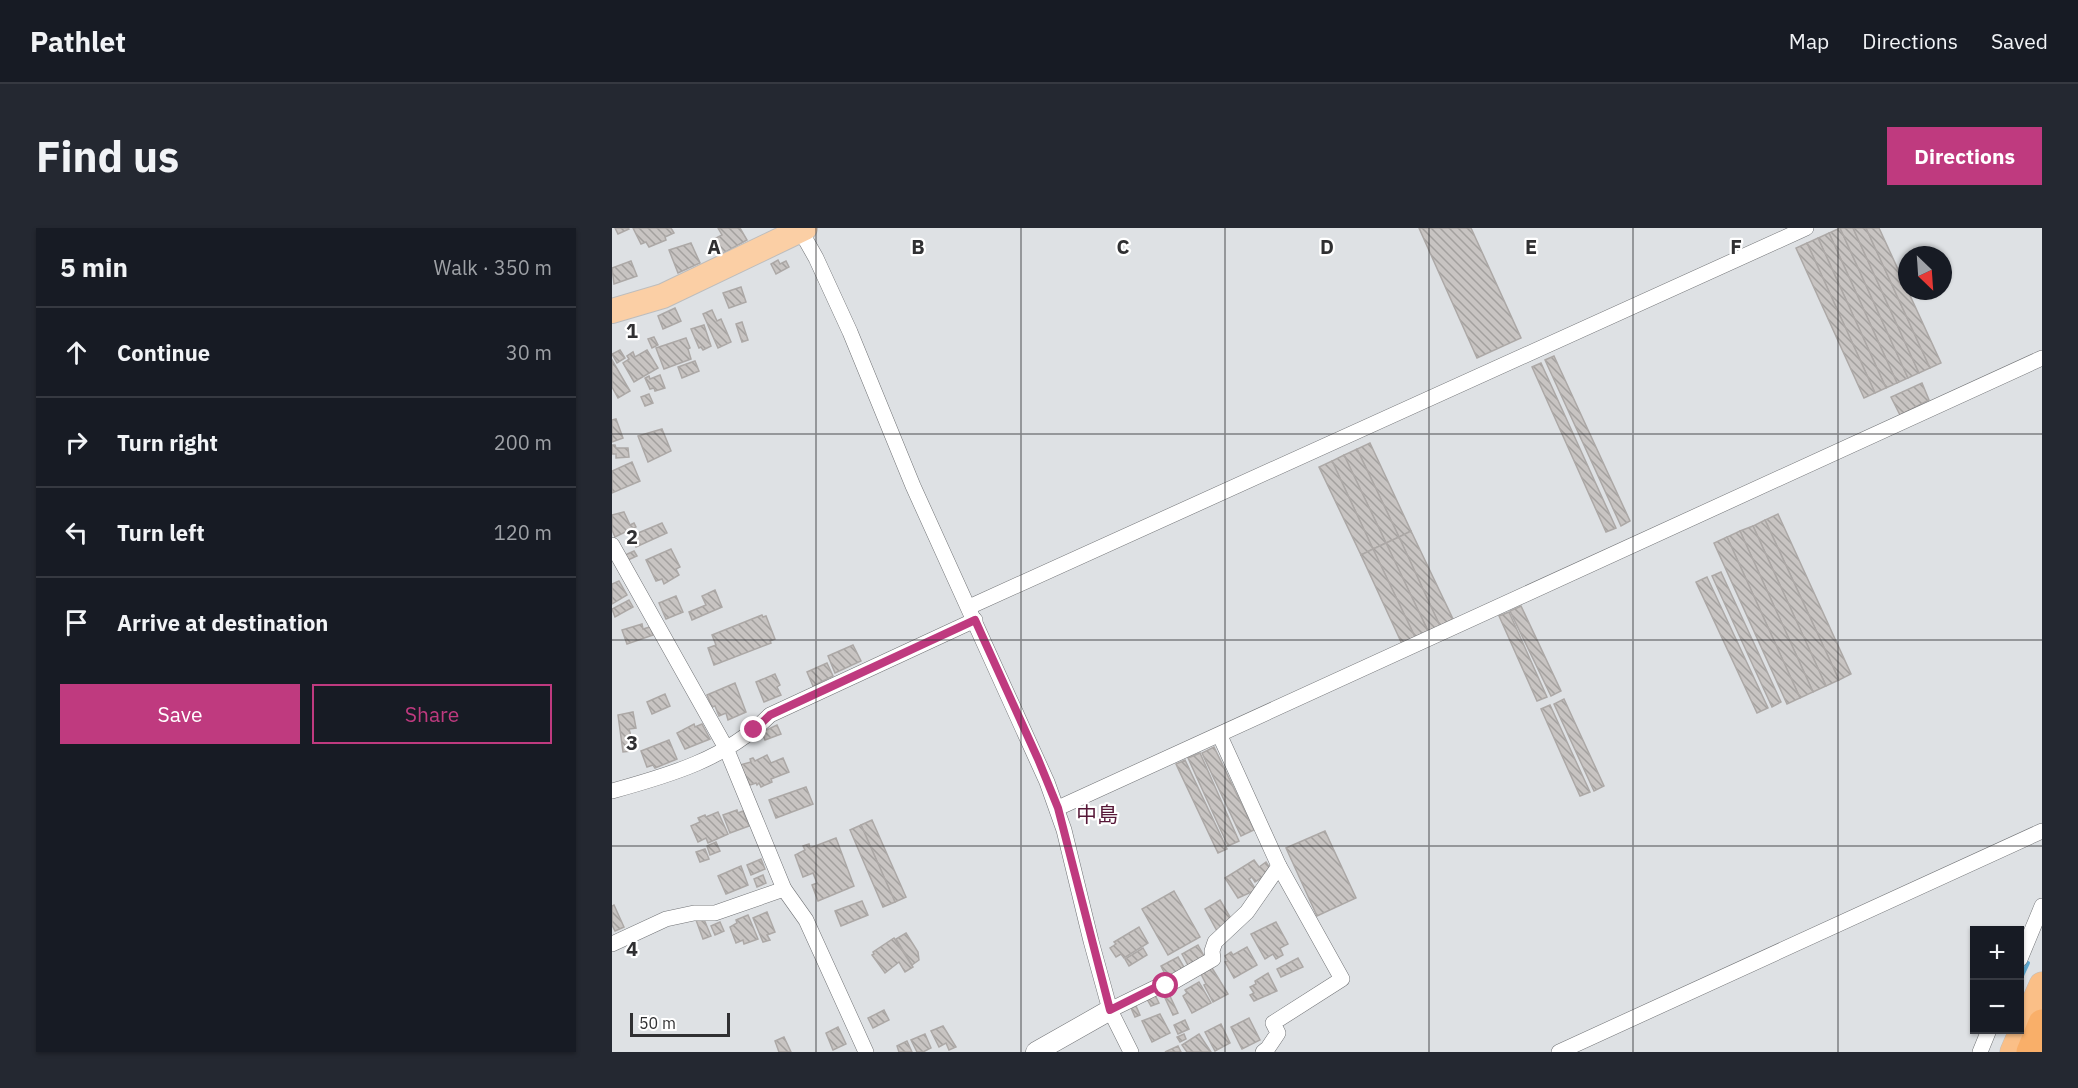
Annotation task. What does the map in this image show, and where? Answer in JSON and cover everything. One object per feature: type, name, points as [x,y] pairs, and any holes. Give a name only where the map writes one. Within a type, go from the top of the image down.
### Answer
[{"type":"highway","points":[[2024,1005],[2042,965]]},
{"type":"highway","points":[[2013,1052],[2042,985]]},
{"type":"highway","points":[[2030,1052],[2042,1023]]},
{"type":"highway","points":[[2004,1052],[2012,1034]]},
{"type":"main road","points":[[612,311],[663,296],[801,229]]},
{"type":"street","points":[[612,791],[659,778],[720,754],[754,730],[770,715],[972,613],[1806,228]]},
{"type":"street","points":[[801,229],[850,332],[913,486],[1038,759],[1058,808],[1110,1010],[1131,1052]]},
{"type":"street","points":[[1058,808],[1220,736],[2042,358]]},
{"type":"street","points":[[614,552],[726,748],[784,889],[806,920],[866,1052]]},
{"type":"street","points":[[1220,736],[1279,866],[1342,979],[1273,1023],[1278,1033],[1269,1048],[1263,1052]]},
{"type":"street","points":[[1559,1052],[2042,831]]},
{"type":"street","points":[[1036,1052],[1110,1010],[1156,987],[1166,986],[1213,959],[1212,951],[1215,942],[1247,912],[1279,866]]},
{"type":"street","points":[[612,944],[666,919],[694,913],[714,913],[784,889]]},
{"type":"street","points":[[2024,947],[2042,906]]},
{"type":"street","points":[[1980,1052],[1987,1034]]},
{"type":"building","points":[[615,228],[628,228],[629,229],[618,234]]},
{"type":"building","points":[[633,228],[671,228],[674,233],[665,237],[666,240],[649,247],[646,242],[641,244]]},
{"type":"building","points":[[718,228],[740,228],[747,240],[722,254],[714,239],[722,235]]},
{"type":"building","points":[[1419,228],[1471,228],[1521,338],[1477,358]]},
{"type":"building","points":[[1840,228],[1908,378],[1897,383],[1829,233]]},
{"type":"building","points":[[1840,228],[1853,228],[1919,373],[1908,378]]},
{"type":"building","points":[[1853,228],[1866,228],[1930,368],[1919,373]]},
{"type":"building","points":[[1866,228],[1879,228],[1898,269],[1898,298]]},
{"type":"building","points":[[1829,233],[1897,383],[1886,388],[1818,238]]},
{"type":"building","points":[[1818,238],[1886,388],[1875,393],[1807,243]]},
{"type":"building","points":[[691,243],[700,263],[678,273],[669,250]]},
{"type":"building","points":[[1807,243],[1875,393],[1864,398],[1796,248]]},
{"type":"building","points":[[778,260],[780,264],[786,261],[789,267],[776,274],[771,264]]},
{"type":"building","points":[[631,261],[637,276],[614,284],[612,268]]},
{"type":"building","points":[[741,287],[746,302],[729,308],[723,293]]},
{"type":"building","points":[[1899,300],[1912,300],[1941,363],[1930,368]]},
{"type":"building","points":[[675,308],[681,321],[663,329],[658,316]]},
{"type":"building","points":[[712,310],[717,321],[721,319],[731,342],[718,348],[703,314]]},
{"type":"building","points":[[742,322],[748,340],[742,342],[736,324]]},
{"type":"building","points":[[704,325],[711,346],[703,350],[699,348],[691,329]]},
{"type":"building","points":[[654,337],[658,345],[652,348],[648,339]]},
{"type":"building","points":[[686,338],[691,359],[664,369],[656,348]]},
{"type":"building","points":[[620,350],[625,358],[617,363],[612,354]]},
{"type":"building","points":[[647,350],[658,368],[634,382],[623,363],[633,352],[635,357]]},
{"type":"building","points":[[1554,356],[1630,521],[1621,526],[1545,360]]},
{"type":"building","points":[[612,360],[630,391],[618,398],[612,387]]},
{"type":"building","points":[[695,361],[699,371],[682,378],[678,367]]},
{"type":"building","points":[[1541,363],[1616,528],[1606,532],[1532,367]]},
{"type":"building","points":[[660,375],[665,388],[655,391],[654,388],[650,389],[645,378],[649,376],[650,379]]},
{"type":"building","points":[[1922,383],[1929,400],[1900,415],[1891,397]]},
{"type":"building","points":[[649,394],[653,403],[645,406],[641,397]]},
{"type":"building","points":[[616,419],[623,438],[612,442],[612,420]]},
{"type":"building","points":[[662,429],[671,451],[648,462],[638,436]]},
{"type":"building","points":[[1370,443],[1411,531],[1399,537],[1357,449]]},
{"type":"building","points":[[612,445],[616,448],[628,448],[629,457],[616,458],[616,454],[612,454]]},
{"type":"building","points":[[1357,449],[1399,537],[1386,543],[1344,455]]},
{"type":"building","points":[[1344,455],[1386,543],[1373,549],[1332,461]]},
{"type":"building","points":[[1332,461],[1373,549],[1361,555],[1319,467]]},
{"type":"building","points":[[632,462],[640,481],[612,493],[612,471]]},
{"type":"building","points":[[624,512],[630,525],[634,523],[636,527],[615,537],[612,530],[612,515]]},
{"type":"building","points":[[1778,514],[1851,674],[1839,680],[1765,520]]},
{"type":"building","points":[[1765,520],[1839,680],[1826,686],[1753,526]]},
{"type":"building","points":[[662,523],[667,533],[636,547],[631,536]]},
{"type":"building","points":[[1753,526],[1826,686],[1813,692],[1740,531]]},
{"type":"building","points":[[1411,531],[1453,619],[1440,626],[1399,537]]},
{"type":"building","points":[[1740,531],[1813,692],[1800,698],[1727,537]]},
{"type":"building","points":[[1399,537],[1440,626],[1428,631],[1386,543]]},
{"type":"building","points":[[1727,537],[1800,698],[1787,704],[1714,543]]},
{"type":"building","points":[[1386,543],[1428,631],[1415,637],[1373,549]]},
{"type":"building","points":[[671,549],[680,567],[676,569],[679,575],[664,584],[662,579],[656,581],[646,560]]},
{"type":"building","points":[[1373,549],[1415,637],[1402,644],[1361,555]]},
{"type":"building","points":[[634,551],[637,556],[628,560],[625,555]]},
{"type":"building","points":[[1721,572],[1781,702],[1772,707],[1712,576]]},
{"type":"building","points":[[1707,577],[1768,708],[1757,713],[1696,582]]},
{"type":"building","points":[[619,581],[627,595],[612,604],[612,584]]},
{"type":"building","points":[[715,590],[722,607],[692,620],[689,612],[706,605],[702,596]]},
{"type":"building","points":[[676,596],[683,612],[666,619],[659,603]]},
{"type":"building","points":[[629,600],[633,607],[615,617],[612,609]]},
{"type":"building","points":[[1521,606],[1561,691],[1551,696],[1510,611]]},
{"type":"building","points":[[1509,612],[1547,697],[1537,701],[1499,616]]},
{"type":"building","points":[[762,615],[766,616],[775,639],[770,641],[771,643],[714,665],[708,648],[716,645],[712,635]]},
{"type":"building","points":[[642,624],[643,629],[650,627],[653,635],[627,644],[622,630]]},
{"type":"building","points":[[853,645],[861,661],[835,673],[828,656]]},
{"type":"building","points":[[827,663],[833,676],[813,686],[807,672]]},
{"type":"building","points":[[775,674],[781,695],[764,702],[756,682]]},
{"type":"building","points":[[735,683],[746,712],[728,720],[726,713],[719,716],[707,695]]},
{"type":"building","points":[[665,694],[670,706],[652,714],[647,702]]},
{"type":"building","points":[[1564,699],[1604,786],[1594,791],[1554,704]]},
{"type":"building","points":[[1550,705],[1590,792],[1580,796],[1541,709]]},
{"type":"building","points":[[633,712],[636,728],[629,729],[635,741],[630,745],[631,751],[623,752],[618,715]]},
{"type":"building","points":[[694,724],[695,727],[702,724],[710,739],[685,749],[677,733]]},
{"type":"building","points":[[777,725],[781,734],[765,740],[762,732]]},
{"type":"building","points":[[669,740],[677,759],[655,768],[653,765],[647,767],[641,751]]},
{"type":"building","points":[[1214,747],[1254,830],[1241,836],[1202,753]]},
{"type":"building","points":[[1200,753],[1239,841],[1228,846],[1188,758]]},
{"type":"building","points":[[767,755],[771,763],[783,758],[789,772],[771,779],[772,782],[761,787],[759,783],[750,785],[740,765],[751,762],[750,759],[753,758],[755,761]]},
{"type":"building","points":[[1185,760],[1227,849],[1218,853],[1176,764]]},
{"type":"building","points":[[806,787],[813,804],[776,818],[769,800]]},
{"type":"building","points":[[737,810],[738,813],[743,811],[749,826],[730,833],[723,815]]},
{"type":"building","points":[[718,812],[728,834],[708,843],[706,838],[698,842],[691,826],[700,822],[698,818]]},
{"type":"building","points":[[872,820],[906,897],[895,902],[861,825]]},
{"type":"building","points":[[861,825],[895,902],[883,907],[850,830]]},
{"type":"building","points":[[1325,831],[1356,898],[1317,916],[1286,848]]},
{"type":"building","points":[[836,838],[854,886],[818,901],[812,885],[817,883],[813,873],[803,877],[795,855],[805,850],[803,846],[809,844],[810,848]]},
{"type":"building","points":[[716,842],[720,851],[710,855],[707,846]]},
{"type":"building","points":[[705,849],[709,859],[700,862],[696,852]]},
{"type":"building","points":[[761,859],[765,869],[751,875],[747,865]]},
{"type":"building","points":[[1254,860],[1259,867],[1266,862],[1272,871],[1255,882],[1252,877],[1249,879],[1256,890],[1238,898],[1225,878]]},
{"type":"building","points":[[741,866],[748,885],[726,894],[718,876]]},
{"type":"building","points":[[763,875],[766,883],[757,887],[754,879]]},
{"type":"building","points":[[1174,891],[1200,937],[1168,955],[1142,909]]},
{"type":"building","points":[[1220,900],[1233,922],[1217,931],[1205,909]]},
{"type":"building","points":[[862,901],[868,915],[841,926],[835,911]]},
{"type":"building","points":[[614,905],[624,927],[615,931],[612,925],[612,906]]},
{"type":"building","points":[[767,912],[775,932],[767,935],[770,940],[763,942],[753,918]]},
{"type":"building","points":[[748,915],[758,939],[744,944],[743,940],[736,943],[730,927],[737,923],[736,920]]},
{"type":"building","points":[[703,917],[711,936],[703,939],[696,920]]},
{"type":"building","points":[[720,922],[724,931],[715,935],[711,926]]},
{"type":"building","points":[[1276,922],[1288,944],[1280,948],[1283,955],[1276,959],[1273,954],[1265,959],[1251,934]]},
{"type":"building","points":[[1139,927],[1148,943],[1124,958],[1121,954],[1116,957],[1110,948],[1116,944],[1114,942]]},
{"type":"building","points":[[906,933],[918,952],[919,960],[912,965],[896,939]]},
{"type":"building","points":[[894,938],[913,967],[905,972],[899,962],[885,973],[872,955]]},
{"type":"building","points":[[1198,945],[1205,958],[1189,967],[1182,954]]},
{"type":"building","points":[[1247,947],[1257,965],[1234,978],[1225,962],[1228,961],[1225,956],[1231,952],[1233,955]]},
{"type":"building","points":[[1143,948],[1147,955],[1129,966],[1125,959]]},
{"type":"building","points":[[1178,957],[1185,969],[1167,978],[1161,966]]},
{"type":"building","points":[[1298,958],[1303,967],[1281,977],[1277,969]]},
{"type":"building","points":[[1212,968],[1228,994],[1213,1002],[1201,974]]},
{"type":"building","points":[[1268,973],[1277,991],[1254,1001],[1250,995],[1254,993],[1250,987]]},
{"type":"building","points":[[1199,982],[1211,1003],[1192,1013],[1183,996],[1187,993],[1185,990]]},
{"type":"building","points":[[1169,994],[1178,1013],[1173,1015],[1164,996]]},
{"type":"building","points":[[1155,995],[1159,1003],[1151,1006],[1147,999]]},
{"type":"building","points":[[1136,1006],[1140,1015],[1135,1017],[1131,1008]]},
{"type":"building","points":[[884,1010],[889,1020],[873,1028],[868,1018]]},
{"type":"building","points":[[1160,1014],[1170,1033],[1152,1042],[1142,1021]]},
{"type":"building","points":[[1249,1018],[1260,1040],[1242,1049],[1231,1027]]},
{"type":"building","points":[[1185,1020],[1189,1029],[1178,1034],[1174,1025]]},
{"type":"building","points":[[1221,1024],[1230,1043],[1215,1051],[1205,1032]]},
{"type":"building","points":[[943,1026],[956,1047],[949,1050],[946,1043],[939,1047],[931,1031]]},
{"type":"building","points":[[838,1027],[846,1044],[833,1050],[826,1033]]},
{"type":"building","points":[[925,1034],[931,1048],[917,1052],[911,1040]]},
{"type":"building","points":[[1184,1034],[1186,1039],[1180,1042],[1177,1037]]},
{"type":"building","points":[[1199,1034],[1211,1052],[1187,1052],[1182,1045]]},
{"type":"building","points":[[784,1037],[791,1052],[779,1052],[775,1041]]},
{"type":"building","points":[[907,1041],[912,1052],[899,1052],[897,1046]]},
{"type":"building","points":[[1178,1046],[1181,1052],[1165,1052]]},
{"type":"waterway","points":[[2024,972],[2028,963]]},
{"type":"district","name":"中島","points":[[1097,814]]},
{"type":"route","points":[[754,730],[770,715],[975,620],[1058,808],[1090,941],[1110,1010],[1156,987],[1166,986]]}]
